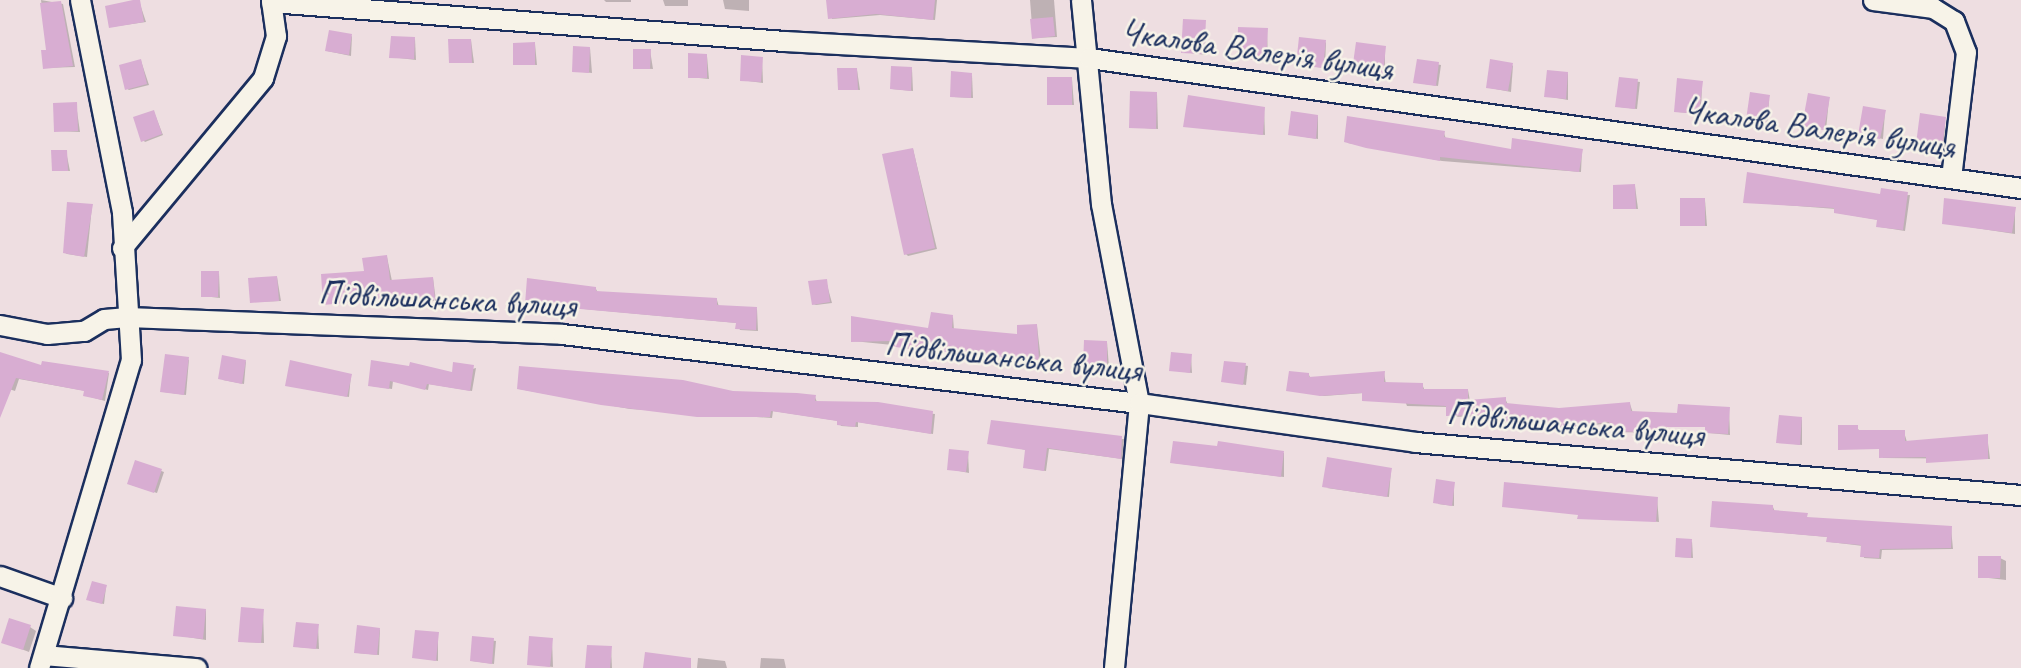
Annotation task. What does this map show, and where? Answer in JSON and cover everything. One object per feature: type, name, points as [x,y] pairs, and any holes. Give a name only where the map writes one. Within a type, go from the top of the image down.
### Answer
[{"type":"street","points":[[80,0],[122,212],[122,248],[131,360],[122,398],[41,661],[196,668]]},
{"type":"street","points":[[1081,0],[1089,58],[1101,204],[1139,403],[1114,668]]},
{"type":"street","points":[[1873,0],[1933,8],[1954,21],[1966,52],[1951,178]]},
{"type":"street","points":[[122,248],[263,78],[276,36],[271,1]]},
{"type":"street","name":"Чкалова Валерія вулиця","points":[[271,1],[1089,58],[2021,188]]},
{"type":"street","name":"Підвільшанська вулиця","points":[[0,325],[47,334],[84,331],[104,318],[127,317],[562,334],[1139,403],[1415,442],[2021,495]]},
{"type":"street","points":[[0,576],[62,598]]},
{"type":"building","points":[[140,0],[144,22],[109,28],[105,6]]},
{"type":"building","points":[[826,0],[935,0],[933,20],[876,14],[828,19]]},
{"type":"building","points":[[61,1],[73,66],[43,69],[41,50],[46,50],[40,3]]},
{"type":"building","points":[[1053,17],[1055,36],[1032,39],[1030,19]]},
{"type":"building","points":[[1183,19],[1206,20],[1204,54],[1181,53]]},
{"type":"building","points":[[1238,27],[1268,28],[1266,60],[1237,59]]},
{"type":"building","points":[[329,30],[352,34],[349,55],[325,51]]},
{"type":"building","points":[[391,36],[415,37],[414,59],[389,58]]},
{"type":"building","points":[[1299,37],[1326,40],[1323,68],[1296,65]]},
{"type":"building","points":[[448,39],[471,39],[472,63],[449,63]]},
{"type":"building","points":[[535,42],[535,65],[513,65],[513,43]]},
{"type":"building","points":[[1356,42],[1386,46],[1383,75],[1352,71]]},
{"type":"building","points":[[573,46],[590,47],[589,73],[572,72]]},
{"type":"building","points":[[633,49],[651,49],[650,69],[633,69]]},
{"type":"building","points":[[688,53],[707,54],[707,78],[688,78]]},
{"type":"building","points":[[741,55],[763,57],[761,82],[740,81]]},
{"type":"building","points":[[141,59],[147,84],[125,90],[119,65]]},
{"type":"building","points":[[1417,59],[1439,62],[1436,86],[1413,83]]},
{"type":"building","points":[[1490,59],[1513,63],[1508,91],[1486,88]]},
{"type":"building","points":[[891,66],[912,67],[911,91],[890,89]]},
{"type":"building","points":[[837,68],[857,68],[858,90],[838,90]]},
{"type":"building","points":[[1547,70],[1568,72],[1566,99],[1544,97]]},
{"type":"building","points":[[951,71],[972,73],[971,98],[950,97]]},
{"type":"building","points":[[1047,77],[1072,77],[1072,105],[1047,105]]},
{"type":"building","points":[[1619,77],[1638,79],[1635,109],[1615,107]]},
{"type":"building","points":[[1677,78],[1703,81],[1699,114],[1674,112]]},
{"type":"building","points":[[1130,91],[1157,92],[1156,129],[1129,128]]},
{"type":"building","points":[[1750,92],[1770,95],[1766,123],[1746,120]]},
{"type":"building","points":[[1808,93],[1830,97],[1824,130],[1802,126]]},
{"type":"building","points":[[1188,95],[1265,107],[1263,135],[1183,127]]},
{"type":"building","points":[[77,102],[78,131],[54,132],[53,103]]},
{"type":"building","points":[[1863,106],[1886,110],[1880,139],[1858,135]]},
{"type":"building","points":[[154,110],[162,134],[141,142],[133,117]]},
{"type":"building","points":[[1291,111],[1318,115],[1316,139],[1288,135]]},
{"type":"building","points":[[1920,113],[1946,117],[1942,148],[1916,144]]},
{"type":"building","points":[[1347,116],[1445,131],[1444,137],[1511,149],[1512,138],[1583,149],[1579,172],[1440,157],[1440,161],[1366,148],[1344,142]]},
{"type":"building","points":[[913,148],[935,248],[904,255],[882,154]]},
{"type":"building","points":[[51,150],[67,150],[68,171],[52,171]]},
{"type":"building","points":[[1747,172],[1880,194],[1881,188],[1908,192],[1903,230],[1876,227],[1877,220],[1834,213],[1834,208],[1743,203]]},
{"type":"building","points":[[1635,184],[1636,209],[1613,209],[1613,185]]},
{"type":"building","points":[[1680,198],[1705,198],[1705,226],[1680,226]]},
{"type":"building","points":[[1944,198],[2016,207],[2012,233],[1942,224]]},
{"type":"building","points":[[67,202],[93,204],[84,257],[63,253]]},
{"type":"building","points":[[387,255],[390,280],[433,277],[435,300],[407,302],[407,297],[323,305],[321,274],[364,271],[362,258]]},
{"type":"building","points":[[201,271],[219,271],[218,297],[201,297]]},
{"type":"building","points":[[277,276],[279,301],[250,303],[248,278]]},
{"type":"building","points":[[527,278],[596,287],[596,291],[717,298],[717,305],[757,307],[756,330],[735,329],[736,323],[525,304]]},
{"type":"building","points":[[827,279],[830,302],[812,305],[808,281]]},
{"type":"building","points":[[931,312],[953,315],[952,328],[1017,334],[1017,325],[1037,324],[1039,360],[909,349],[889,346],[890,341],[851,342],[851,316],[928,328]]},
{"type":"building","points":[[1084,340],[1107,341],[1107,366],[1083,366]]},
{"type":"building","points":[[0,352],[41,365],[42,361],[109,371],[102,400],[83,396],[84,391],[16,378],[0,418]]},
{"type":"building","points":[[1171,352],[1192,354],[1190,373],[1169,371]]},
{"type":"building","points":[[165,354],[189,357],[184,395],[160,392]]},
{"type":"building","points":[[222,355],[246,360],[242,384],[218,379]]},
{"type":"building","points":[[290,360],[352,374],[347,397],[285,386]]},
{"type":"building","points":[[371,360],[409,366],[410,362],[452,372],[453,362],[474,365],[470,391],[427,384],[425,390],[390,381],[389,389],[368,386]]},
{"type":"building","points":[[1224,361],[1246,363],[1243,385],[1221,382]]},
{"type":"building","points":[[519,366],[683,380],[733,391],[797,393],[816,395],[815,401],[878,402],[933,411],[931,434],[856,422],[855,427],[837,425],[837,421],[771,411],[770,417],[697,417],[601,405],[517,389]]},
{"type":"building","points":[[1289,371],[1309,373],[1309,377],[1385,371],[1384,382],[1423,383],[1423,389],[1468,389],[1468,400],[1506,397],[1506,403],[1559,408],[1630,402],[1631,411],[1677,413],[1678,404],[1730,407],[1728,434],[1705,433],[1705,427],[1665,427],[1665,433],[1609,431],[1609,422],[1566,427],[1486,421],[1485,415],[1446,416],[1446,406],[1362,401],[1362,393],[1320,396],[1286,391]]},
{"type":"building","points":[[1779,415],[1802,417],[1800,445],[1776,443]]},
{"type":"building","points":[[991,420],[1122,436],[1121,459],[1047,448],[1044,471],[1023,468],[1025,450],[987,444]]},
{"type":"building","points":[[1838,425],[1858,425],[1858,430],[1905,430],[1905,441],[1988,434],[1988,459],[1926,463],[1926,457],[1879,458],[1879,449],[1838,450]]},
{"type":"building","points":[[1173,441],[1217,446],[1218,441],[1284,451],[1281,477],[1170,463]]},
{"type":"building","points":[[949,449],[969,451],[966,472],[947,470]]},
{"type":"building","points":[[1327,457],[1392,468],[1387,497],[1322,487]]},
{"type":"building","points":[[135,460],[162,469],[154,493],[127,484]]},
{"type":"building","points":[[1436,479],[1455,482],[1452,506],[1433,503]]},
{"type":"building","points":[[1504,482],[1658,497],[1656,522],[1577,519],[1578,515],[1502,507]]},
{"type":"building","points":[[1712,501],[1773,505],[1773,510],[1808,513],[1807,517],[1952,526],[1951,548],[1880,549],[1879,558],[1860,557],[1861,545],[1826,542],[1827,537],[1710,527]]},
{"type":"building","points":[[1676,538],[1692,539],[1691,558],[1675,557]]},
{"type":"building","points":[[1978,556],[2001,556],[2000,578],[1978,578]]},
{"type":"building","points":[[92,581],[107,585],[102,604],[86,600]]},
{"type":"building","points":[[176,606],[206,609],[203,639],[173,636]]},
{"type":"building","points":[[241,607],[264,609],[261,643],[238,642]]},
{"type":"building","points":[[9,618],[31,625],[23,650],[1,643]]},
{"type":"building","points":[[296,622],[319,624],[316,649],[293,647]]},
{"type":"building","points":[[357,625],[380,628],[377,655],[354,653]]},
{"type":"building","points":[[415,630],[439,632],[436,661],[412,658]]},
{"type":"building","points":[[472,636],[494,638],[492,664],[470,661]]},
{"type":"building","points":[[529,636],[553,638],[550,667],[527,665]]},
{"type":"building","points":[[587,645],[612,646],[610,668],[585,668]]},
{"type":"building","points":[[645,652],[691,658],[691,668],[643,668]]}]
